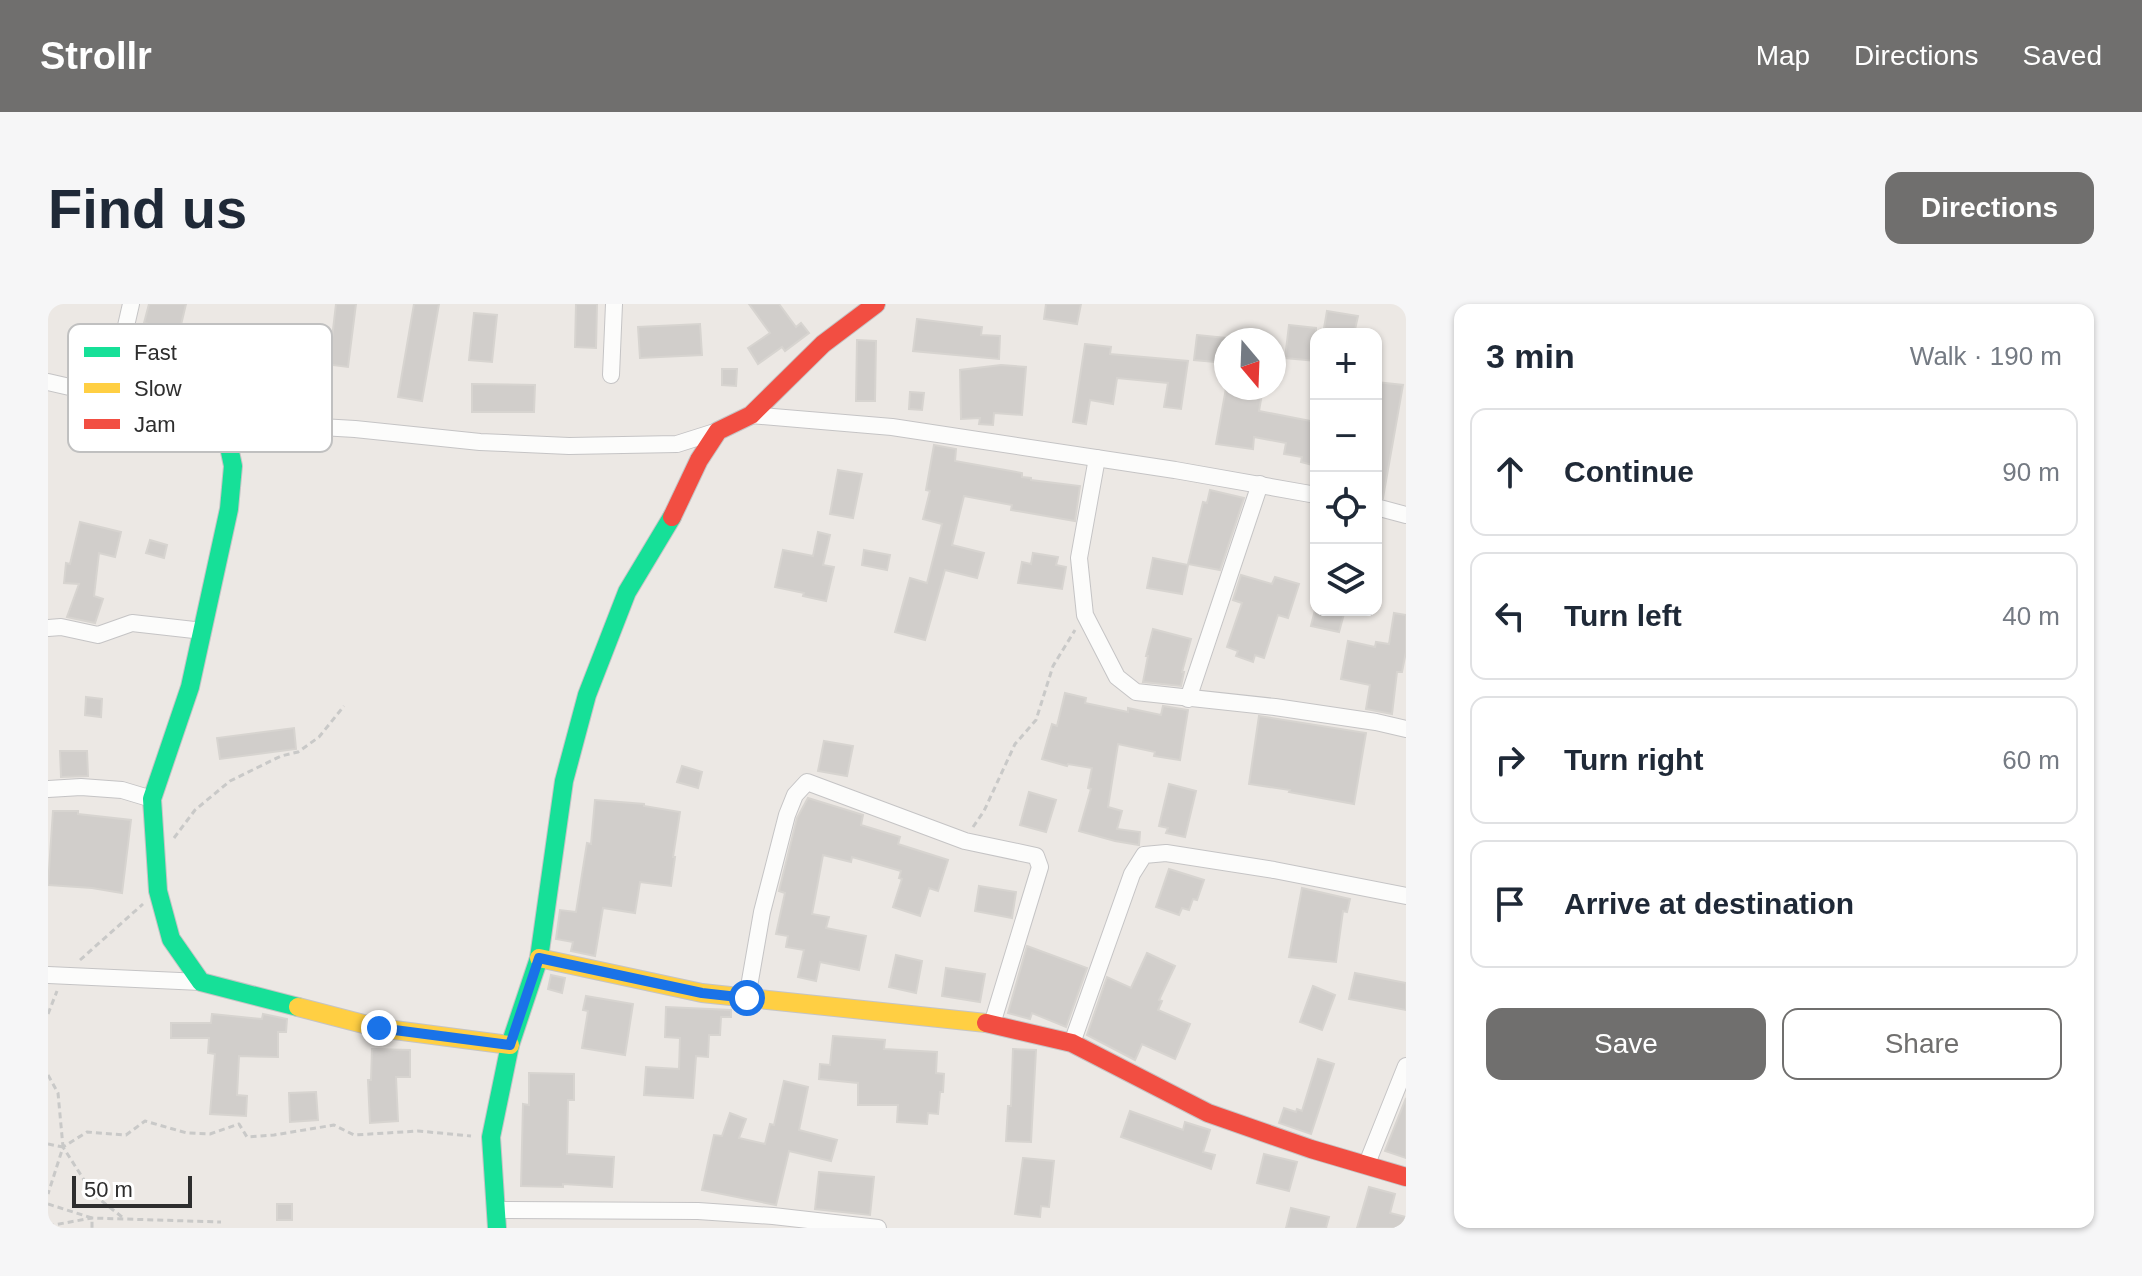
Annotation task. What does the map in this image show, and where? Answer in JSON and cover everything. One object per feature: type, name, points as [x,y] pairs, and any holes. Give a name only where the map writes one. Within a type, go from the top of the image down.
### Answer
[{"type":"street","points":[[126,324],[131,304]]},
{"type":"street","points":[[611,375],[614,304]]},
{"type":"street","points":[[332,427],[480,442],[569,446],[677,444],[718,431],[751,415],[823,344],[876,304]]},
{"type":"street","points":[[48,382],[68,387]]},
{"type":"street","points":[[751,415],[892,427],[1310,494]]},
{"type":"street","points":[[718,431],[627,592],[587,695],[564,781],[539,958],[510,1045],[491,1137],[497,1219],[698,1211],[878,1228]]},
{"type":"street","points":[[201,982],[171,939],[158,891],[152,799],[190,687],[203,631],[229,509],[233,466],[230,452]]},
{"type":"street","points":[[1097,458],[1079,558],[1085,615],[1117,677],[1136,692],[1275,707],[1406,729]]},
{"type":"street","points":[[1188,699],[1260,484]]},
{"type":"street","points":[[1382,509],[1406,515]]},
{"type":"street","points":[[48,628],[61,627],[98,635],[132,623],[203,631]]},
{"type":"street","points":[[747,998],[762,912],[787,815],[795,795],[807,782],[965,841],[1036,856],[1040,867],[992,1024]]},
{"type":"street","points":[[48,789],[81,787],[122,790],[152,799]]},
{"type":"street","points":[[1072,1043],[1132,874],[1144,855],[1166,853],[1406,896]]},
{"type":"street","points":[[539,958],[702,993],[992,1024],[1072,1043],[1208,1113],[1406,1177]]},
{"type":"street","points":[[56,975],[201,982],[379,1028],[510,1045]]},
{"type":"street","points":[[1366,1166],[1406,1066]]},
{"type":"path","points":[[965,841],[984,811],[1015,744],[1036,720],[1053,666],[1085,615]]},
{"type":"path","points":[[174,838],[195,810],[230,781],[281,756],[298,752],[319,737],[344,706]]},
{"type":"path","points":[[48,1014],[56,975],[158,891]]},
{"type":"path","points":[[48,1075],[58,1093],[63,1147],[48,1194]]},
{"type":"path","points":[[48,1144],[63,1147],[87,1132],[126,1135],[145,1121],[187,1133],[210,1134],[239,1124],[247,1137],[334,1125],[354,1135],[418,1131],[491,1137]]},
{"type":"path","points":[[63,1147],[93,1194],[122,1217]]},
{"type":"path","points":[[48,1204],[92,1218]]},
{"type":"path","points":[[48,1226],[92,1218],[122,1217],[221,1222]]},
{"type":"path","points":[[92,1218],[92,1228]]},
{"type":"building","points":[[149,304],[186,304],[181,324],[144,323]]},
{"type":"building","points":[[336,304],[356,304],[348,367],[332,365]]},
{"type":"building","points":[[414,304],[439,304],[422,401],[398,397]]},
{"type":"building","points":[[576,304],[597,304],[596,348],[575,347]]},
{"type":"building","points":[[749,304],[779,304],[796,327],[801,323],[809,333],[785,351],[782,347],[758,364],[748,348],[770,333]]},
{"type":"building","points":[[1046,304],[1081,304],[1077,324],[1044,319]]},
{"type":"building","points":[[1327,311],[1358,316],[1355,328],[1324,328]]},
{"type":"building","points":[[474,313],[497,315],[492,362],[469,360]]},
{"type":"building","points":[[917,319],[982,327],[981,335],[1000,336],[999,359],[913,351]]},
{"type":"building","points":[[700,324],[702,355],[640,358],[638,327]]},
{"type":"building","points":[[1289,325],[1316,328],[1310,328],[1310,360],[1286,358]]},
{"type":"building","points":[[1197,335],[1214,337],[1214,362],[1194,360]]},
{"type":"building","points":[[857,340],[876,341],[875,401],[856,401]]},
{"type":"building","points":[[1085,344],[1111,347],[1110,354],[1188,361],[1181,409],[1164,407],[1168,383],[1117,378],[1113,404],[1090,400],[1086,424],[1073,422]]},
{"type":"building","points":[[1001,365],[1026,367],[1022,415],[994,413],[993,425],[979,424],[980,418],[961,419],[960,370]]},
{"type":"building","points":[[722,369],[737,369],[736,386],[722,385]]},
{"type":"building","points":[[1382,383],[1403,385],[1382,498]]},
{"type":"building","points":[[472,384],[535,385],[534,412],[472,412]]},
{"type":"building","points":[[910,392],[924,393],[922,410],[909,409]]},
{"type":"building","points":[[1224,400],[1261,400],[1259,411],[1310,421],[1310,464],[1301,462],[1302,457],[1284,454],[1286,443],[1254,437],[1253,449],[1216,444]]},
{"type":"building","points":[[934,445],[956,449],[955,461],[1022,473],[1022,477],[1031,480],[1080,486],[1075,521],[1011,510],[1012,505],[964,496],[952,545],[984,553],[977,578],[945,570],[925,640],[895,632],[910,578],[927,583],[942,524],[923,519],[930,491],[926,490]]},
{"type":"building","points":[[838,470],[862,474],[853,518],[830,514]]},
{"type":"building","points":[[1210,490],[1244,498],[1220,570],[1188,564],[1203,502],[1207,503]]},
{"type":"building","points":[[80,522],[121,532],[115,557],[99,553],[94,596],[103,599],[95,623],[67,617],[79,584],[64,583],[66,563],[70,564]]},
{"type":"building","points":[[818,532],[830,535],[823,565],[834,567],[826,601],[775,587],[783,550],[813,556]]},
{"type":"building","points":[[150,540],[167,545],[164,558],[146,553]]},
{"type":"building","points":[[864,550],[890,555],[887,570],[862,565]]},
{"type":"building","points":[[1033,553],[1058,557],[1056,565],[1066,567],[1062,589],[1018,583],[1022,562],[1031,564]]},
{"type":"building","points":[[1153,558],[1188,565],[1182,594],[1147,588]]},
{"type":"building","points":[[1241,575],[1272,584],[1275,577],[1299,584],[1288,618],[1278,615],[1264,658],[1255,655],[1253,662],[1236,656],[1238,651],[1227,647],[1242,603],[1233,600]]},
{"type":"building","points":[[1394,613],[1406,615],[1406,652],[1402,672],[1397,672],[1392,714],[1366,709],[1370,685],[1341,679],[1348,641],[1375,647],[1376,642],[1389,644]]},
{"type":"building","points":[[1314,616],[1343,616],[1339,632],[1311,626]]},
{"type":"building","points":[[1153,629],[1191,639],[1181,686],[1143,682]]},
{"type":"building","points":[[1065,693],[1086,698],[1085,703],[1128,712],[1128,708],[1161,715],[1163,706],[1188,710],[1180,760],[1154,756],[1155,752],[1118,744],[1108,807],[1122,811],[1117,829],[1140,832],[1139,845],[1079,831],[1091,789],[1088,788],[1092,768],[1067,766],[1042,759],[1052,724],[1057,726]]},
{"type":"building","points":[[86,697],[102,699],[101,717],[85,715]]},
{"type":"building","points":[[1259,716],[1366,733],[1354,804],[1249,784]]},
{"type":"building","points":[[294,728],[296,749],[220,759],[217,738]]},
{"type":"building","points":[[824,741],[853,746],[847,776],[818,771]]},
{"type":"building","points":[[60,751],[87,751],[88,776],[61,777]]},
{"type":"building","points":[[682,766],[702,772],[698,788],[677,782]]},
{"type":"building","points":[[1169,784],[1196,791],[1185,837],[1166,833],[1168,828],[1159,826]]},
{"type":"building","points":[[1029,792],[1056,800],[1046,832],[1020,825]]},
{"type":"building","points":[[808,798],[863,815],[861,825],[900,837],[898,844],[948,860],[938,891],[929,888],[920,916],[893,907],[902,879],[899,878],[901,871],[852,857],[851,862],[823,855],[812,914],[829,917],[826,928],[866,936],[859,970],[820,962],[816,981],[798,977],[804,950],[786,947],[788,936],[776,934],[785,893],[779,891],[797,818]]},
{"type":"building","points":[[595,800],[644,804],[680,812],[671,886],[640,882],[635,913],[603,908],[595,956],[571,951],[573,942],[556,939],[560,910],[576,912],[587,843],[591,844]]},
{"type":"building","points":[[53,811],[78,811],[78,814],[131,820],[122,893],[48,885]]},
{"type":"building","points":[[1169,869],[1204,880],[1197,900],[1193,899],[1189,910],[1182,908],[1179,915],[1156,907]]},
{"type":"building","points":[[979,886],[1016,892],[1012,918],[975,911]]},
{"type":"building","points":[[1302,888],[1350,899],[1347,912],[1343,911],[1336,962],[1289,957]]},
{"type":"building","points":[[1027,946],[1087,968],[1066,1027],[1032,1013],[1030,1019],[1008,1013]]},
{"type":"building","points":[[1147,953],[1175,966],[1159,1000],[1162,1001],[1158,1010],[1190,1024],[1175,1059],[1142,1044],[1135,1060],[1087,1035],[1107,977],[1131,988]]},
{"type":"building","points":[[896,955],[922,961],[916,993],[889,987]]},
{"type":"building","points":[[946,968],[985,974],[980,1002],[942,996]]},
{"type":"building","points":[[1355,973],[1406,983],[1406,1010],[1349,999]]},
{"type":"building","points":[[551,975],[565,978],[562,993],[548,989]]},
{"type":"building","points":[[1313,986],[1335,995],[1322,1030],[1300,1022]]},
{"type":"building","points":[[586,996],[633,1004],[625,1055],[582,1048],[588,1011],[583,1010]]},
{"type":"building","points":[[666,1007],[731,1010],[731,1017],[721,1017],[720,1035],[709,1035],[708,1057],[696,1056],[693,1098],[644,1095],[646,1067],[679,1069],[680,1038],[665,1037]]},
{"type":"building","points":[[212,1014],[262,1019],[263,1014],[287,1019],[286,1032],[278,1032],[278,1057],[239,1056],[237,1095],[247,1096],[246,1116],[210,1114],[215,1054],[208,1053],[209,1038],[171,1038],[171,1023],[211,1023]]},
{"type":"building","points":[[833,1036],[885,1040],[884,1049],[937,1052],[936,1073],[944,1074],[938,1114],[928,1113],[927,1124],[897,1122],[898,1105],[858,1105],[858,1083],[819,1079],[820,1064],[830,1065]]},
{"type":"building","points":[[372,1049],[410,1050],[410,1077],[396,1077],[398,1121],[370,1123],[368,1080],[371,1080]]},
{"type":"building","points":[[1013,1049],[1036,1050],[1031,1142],[1006,1141]]},
{"type":"building","points":[[1318,1059],[1334,1064],[1311,1134],[1279,1123],[1284,1108],[1302,1111]]},
{"type":"building","points":[[529,1073],[574,1074],[574,1100],[568,1100],[567,1154],[614,1157],[612,1187],[563,1184],[563,1187],[521,1186],[523,1104],[529,1105]]},
{"type":"building","points":[[784,1081],[808,1087],[799,1130],[837,1140],[831,1161],[789,1151],[776,1205],[702,1190],[714,1135],[722,1136],[730,1113],[746,1119],[739,1138],[765,1144],[770,1124],[774,1125]]},
{"type":"building","points":[[316,1092],[318,1120],[290,1122],[289,1093]]},
{"type":"building","points":[[1406,1098],[1406,1158],[1385,1151]]},
{"type":"building","points":[[1130,1111],[1183,1130],[1185,1122],[1210,1130],[1203,1152],[1215,1155],[1211,1169],[1121,1137]]},
{"type":"building","points":[[1264,1154],[1297,1162],[1289,1191],[1257,1183]]},
{"type":"building","points":[[1023,1158],[1054,1161],[1049,1207],[1041,1206],[1040,1217],[1015,1214]]},
{"type":"building","points":[[819,1172],[874,1177],[870,1215],[815,1209]]},
{"type":"building","points":[[1369,1187],[1395,1194],[1390,1213],[1406,1217],[1406,1228],[1357,1228]]},
{"type":"building","points":[[277,1204],[292,1204],[292,1220],[277,1220]]},
{"type":"building","points":[[1291,1208],[1329,1217],[1326,1228],[1286,1228]]},
{"type":"traffic: fast","points":[[230,452],[233,466],[229,509],[190,687],[152,799],[158,891],[171,939],[201,982],[298,1007]]},
{"type":"traffic: fast","points":[[497,1228],[491,1137],[510,1045],[539,958],[564,781],[587,695],[627,592],[672,517]]},
{"type":"traffic: slow","points":[[539,958],[702,993],[986,1023]]},
{"type":"traffic: slow","points":[[298,1007],[379,1028],[510,1045]]},
{"type":"traffic: jam","points":[[672,517],[699,460],[718,431],[751,415],[823,344],[876,304]]},
{"type":"traffic: jam","points":[[986,1023],[1072,1043],[1208,1113],[1311,1149],[1406,1177]]},
{"type":"route","points":[[379,1028],[510,1045],[539,958],[702,993],[747,998]]}]
